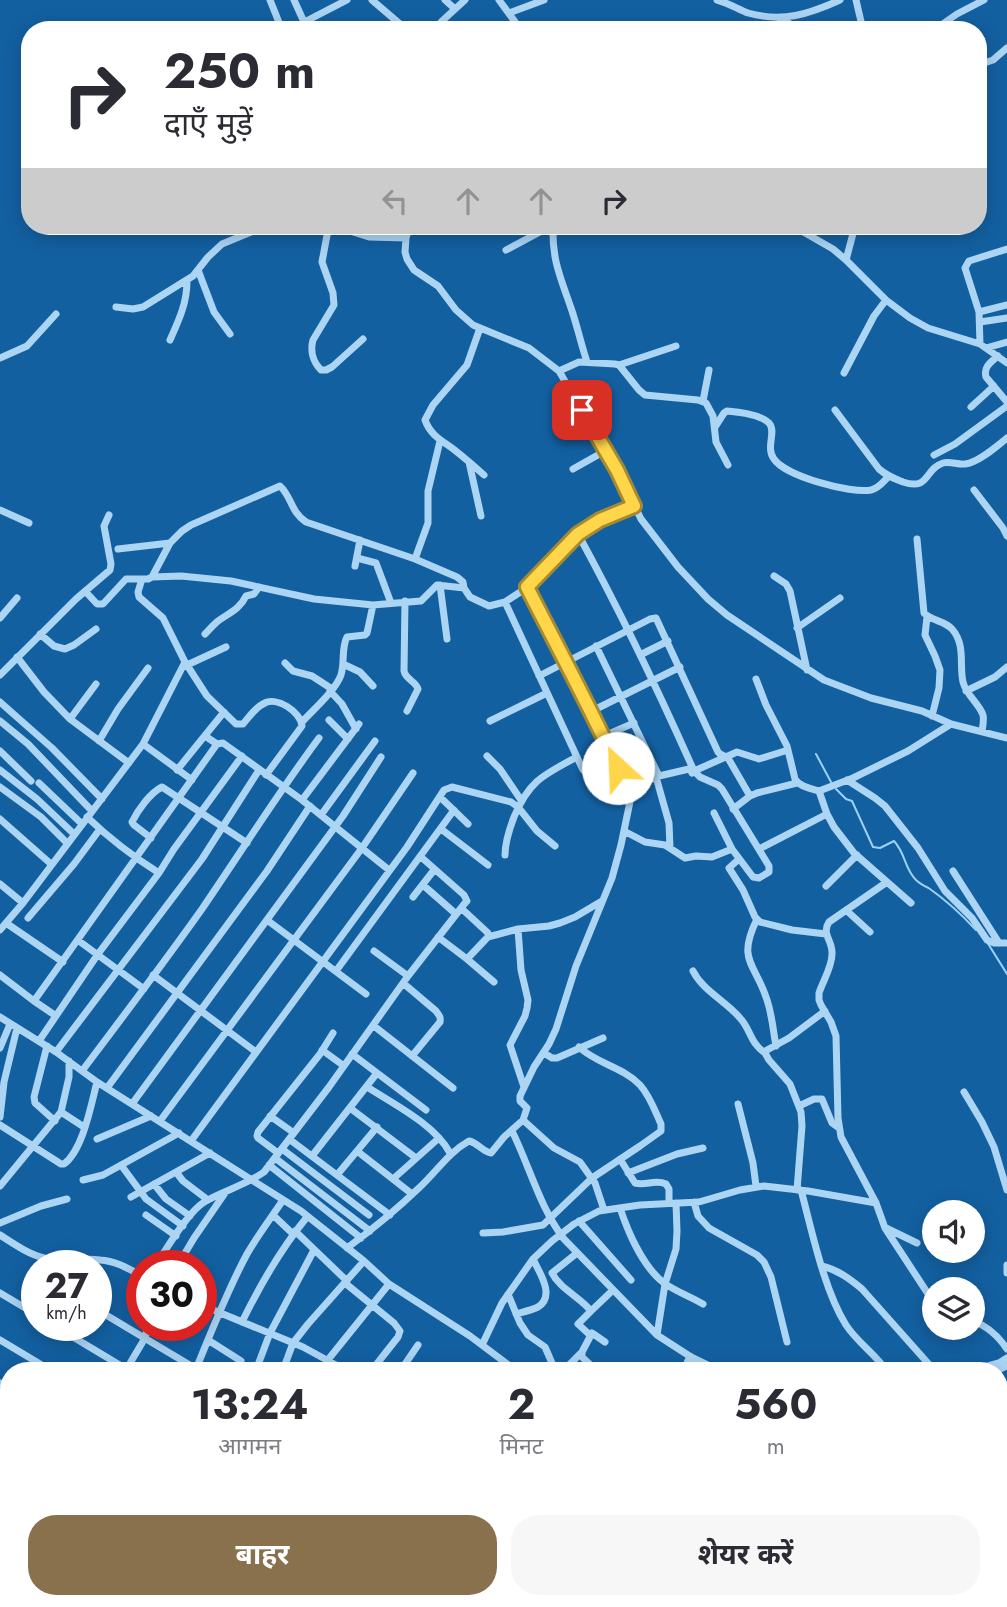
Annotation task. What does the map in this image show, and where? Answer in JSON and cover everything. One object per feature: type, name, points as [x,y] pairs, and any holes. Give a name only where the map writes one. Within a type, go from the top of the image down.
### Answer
[{"type":"street","points":[[270,0],[278,21]]},
{"type":"street","points":[[293,0],[304,21]]},
{"type":"street","points":[[306,21],[346,0]]},
{"type":"street","points":[[372,0],[396,21]]},
{"type":"street","points":[[445,0],[455,9]]},
{"type":"street","points":[[441,21],[465,0]]},
{"type":"street","points":[[499,0],[515,21]]},
{"type":"street","points":[[509,13],[544,0]]},
{"type":"street","points":[[717,0],[748,13],[790,18]]},
{"type":"street","points":[[784,21],[840,0]]},
{"type":"street","points":[[856,0],[861,21]]},
{"type":"street","points":[[947,21],[984,0]]},
{"type":"street","points":[[987,61],[1007,48]]},
{"type":"street","points":[[117,307],[138,309],[187,281],[217,247],[244,235]]},
{"type":"street","points":[[327,235],[321,258],[333,293],[334,305],[313,340],[316,365],[321,370],[332,367],[363,339]]},
{"type":"street","points":[[364,235],[374,238],[406,238]]},
{"type":"street","points":[[407,235],[405,252],[414,270],[438,286],[456,310],[473,325],[529,348],[559,371],[617,470],[634,506],[669,557],[708,599],[727,615],[824,680],[951,724],[1007,738]]},
{"type":"street","points":[[506,250],[535,235]]},
{"type":"street","points":[[552,235],[556,265],[587,362]]},
{"type":"street","points":[[810,235],[846,260],[886,300],[910,318],[928,328],[983,346],[1007,363]]},
{"type":"street","points":[[846,260],[853,235]]},
{"type":"street","points":[[983,346],[979,312],[965,268],[970,261],[1007,249]]},
{"type":"street","points":[[198,270],[214,312],[230,334]]},
{"type":"street","points":[[170,340],[183,310],[187,281]]},
{"type":"street","points":[[844,373],[874,316],[886,300]]},
{"type":"street","points":[[979,312],[1007,305]]},
{"type":"street","points":[[0,358],[27,346],[56,314]]},
{"type":"street","points":[[980,321],[1007,318]]},
{"type":"street","points":[[480,328],[467,365],[433,404],[425,420],[440,441],[454,449],[484,475]]},
{"type":"street","points":[[983,346],[1007,342]]},
{"type":"street","points":[[559,371],[572,364],[587,362],[619,365],[676,346]]},
{"type":"street","points":[[934,454],[954,444],[1007,404],[985,372],[998,356]]},
{"type":"street","points":[[619,365],[642,393],[653,397],[703,401],[709,407],[716,442],[728,465]]},
{"type":"street","points":[[703,401],[709,370]]},
{"type":"street","points":[[971,407],[994,386]]},
{"type":"street","points":[[835,410],[879,469],[888,477],[916,485],[940,464],[970,463],[1007,438]]},
{"type":"street","points":[[715,428],[727,411],[763,419],[771,425],[769,447],[776,462],[805,477],[837,488],[872,490],[888,477]]},
{"type":"street","points":[[415,559],[428,523],[428,491],[440,441]]},
{"type":"street","points":[[573,469],[605,451]]},
{"type":"street","points":[[470,462],[481,516]]},
{"type":"street","points":[[152,577],[170,543],[182,531],[277,486],[282,487],[294,511],[306,522],[415,559],[436,578],[464,588]]},
{"type":"street","points":[[974,490],[1007,534]]},
{"type":"street","points":[[436,578],[461,579],[470,597],[483,604],[489,606],[505,602],[527,587],[578,534],[600,520],[634,506]]},
{"type":"street","points":[[0,510],[29,523]]},
{"type":"street","points":[[0,675],[110,570],[104,526],[109,515]]},
{"type":"street","points":[[578,534],[653,680],[693,772]]},
{"type":"street","points":[[917,538],[923,609],[927,617],[925,635],[940,670],[932,716]]},
{"type":"street","points":[[360,540],[356,562],[376,563],[391,603]]},
{"type":"street","points":[[118,549],[170,543]]},
{"type":"street","points":[[85,591],[97,604],[103,604],[126,579],[181,576],[231,581],[314,599],[373,605],[421,601],[436,578]]},
{"type":"street","points":[[774,576],[789,587],[805,669]]},
{"type":"street","points":[[436,578],[447,639]]},
{"type":"street","points":[[142,579],[139,597],[163,618],[186,664],[207,696],[236,724],[240,724],[262,704],[269,702],[289,708],[302,722]]},
{"type":"street","points":[[205,634],[259,587]]},
{"type":"street","points":[[527,587],[592,711],[631,796]]},
{"type":"street","points":[[0,618],[17,598]]},
{"type":"street","points":[[797,628],[840,598]]},
{"type":"street","points":[[405,601],[404,671],[418,689],[407,711]]},
{"type":"street","points":[[505,602],[583,770],[593,778],[602,777],[618,768]]},
{"type":"street","points":[[56,1052],[202,859],[263,773],[298,731],[302,722],[331,690],[341,674],[346,639],[367,633],[373,605]]},
{"type":"street","points":[[927,617],[948,625],[955,633],[961,650],[963,682],[983,715],[982,731]]},
{"type":"street","points":[[539,676],[656,618],[718,752],[730,761],[750,796]]},
{"type":"street","points":[[40,634],[54,646],[65,649],[96,629]]},
{"type":"street","points":[[640,655],[668,641]]},
{"type":"street","points":[[596,646],[657,777],[669,823],[670,848]]},
{"type":"street","points":[[0,930],[143,744],[186,664],[226,647]]},
{"type":"street","points":[[17,657],[44,692],[71,719],[129,763]]},
{"type":"street","points":[[285,663],[293,671],[312,676],[331,690],[358,726],[302,800]]},
{"type":"street","points":[[342,664],[360,672],[373,686]]},
{"type":"street","points":[[592,711],[680,667]]},
{"type":"street","points":[[966,691],[995,677],[1007,667]]},
{"type":"street","points":[[99,741],[148,668]]},
{"type":"street","points":[[756,679],[788,750],[797,783]]},
{"type":"street","points":[[71,719],[96,684]]},
{"type":"street","points":[[490,720],[547,693]]},
{"type":"street","points":[[0,702],[52,748],[102,799]]},
{"type":"street","points":[[177,770],[224,712]]},
{"type":"street","points":[[0,720],[28,744],[100,830],[136,859],[159,873]]},
{"type":"street","points":[[329,720],[348,739]]},
{"type":"street","points":[[604,736],[634,723]]},
{"type":"street","points":[[733,809],[750,796],[768,789],[797,783],[819,791],[832,786],[908,751],[951,724]]},
{"type":"street","points":[[205,736],[217,744],[223,743],[242,756],[310,806],[389,870]]},
{"type":"street","points":[[82,1071],[144,989],[319,738]]},
{"type":"street","points":[[321,815],[375,741]]},
{"type":"street","points":[[143,744],[191,780]]},
{"type":"street","points":[[34,1001],[217,744]]},
{"type":"street","points":[[693,772],[737,752],[759,759],[788,750]]},
{"type":"street","points":[[0,751],[35,782],[87,817]]},
{"type":"street","points":[[39,1041],[98,954],[242,756]]},
{"type":"street","points":[[486,756],[500,769],[537,831],[555,846]]},
{"type":"street","points":[[132,1104],[343,816],[382,757]]},
{"type":"street","points":[[505,855],[508,833],[520,804],[533,784],[577,757]]},
{"type":"street","points":[[347,1248],[390,1215],[450,1153],[469,1141],[491,1153],[523,1120],[527,1108],[519,1098],[556,1029],[576,966],[612,878],[631,796],[636,786],[657,777],[689,769],[718,785],[770,869],[759,878],[753,877],[739,859],[714,813]]},
{"type":"street","points":[[0,770],[37,799],[74,834]]},
{"type":"street","points":[[160,1121],[362,848],[413,773]]},
{"type":"street","points":[[847,780],[885,806],[918,848],[945,891],[972,918],[987,940],[990,943],[1003,943]]},
{"type":"street","points":[[0,787],[41,817],[67,843]]},
{"type":"street","points":[[151,838],[132,822],[158,788],[162,787],[247,843]]},
{"type":"street","points":[[191,1141],[407,847],[447,788],[520,804]]},
{"type":"street","points":[[819,791],[834,827],[857,855],[911,903]]},
{"type":"street","points":[[440,797],[468,824]]},
{"type":"street","points":[[107,1088],[267,871],[310,806]]},
{"type":"street","points":[[336,971],[454,810]]},
{"type":"street","points":[[759,849],[827,814]]},
{"type":"street","points":[[0,819],[51,864]]},
{"type":"street","points":[[441,829],[488,865]]},
{"type":"street","points":[[28,918],[100,830]]},
{"type":"street","points":[[624,831],[645,842],[670,848],[685,858],[712,857],[733,849]]},
{"type":"street","points":[[826,886],[857,855]]},
{"type":"street","points":[[166,1250],[200,1205],[264,1172],[374,1026],[408,975],[467,901],[466,897],[421,857]]},
{"type":"street","points":[[739,859],[729,868],[757,919],[766,925],[826,934]]},
{"type":"street","points":[[413,897],[435,870]]},
{"type":"street","points":[[953,871],[1003,943]]},
{"type":"street","points":[[887,883],[826,925],[832,958],[818,1000],[831,1021],[836,1036],[841,1137],[876,1203],[885,1228],[922,1285]]},
{"type":"street","points":[[0,884],[23,903]]},
{"type":"street","points":[[423,885],[486,929],[488,937]]},
{"type":"street","points":[[467,959],[488,937],[518,929],[560,923],[603,901]]},
{"type":"street","points":[[846,910],[870,932]]},
{"type":"street","points":[[757,919],[749,937],[747,957],[766,996],[776,1046]]},
{"type":"street","points":[[267,920],[366,994]]},
{"type":"street","points":[[6,923],[63,962]]},
{"type":"street","points":[[518,929],[521,970],[528,1000],[525,1016],[510,1045],[524,1087]]},
{"type":"street","points":[[438,937],[494,982]]},
{"type":"street","points":[[79,941],[144,989]]},
{"type":"street","points":[[374,951],[408,975]]},
{"type":"street","points":[[693,971],[701,984],[742,1020],[753,1041],[790,1084],[802,1119],[799,1190],[822,1266],[848,1329],[879,1362]]},
{"type":"street","points":[[0,975],[56,1016]]},
{"type":"street","points":[[153,975],[256,1052]]},
{"type":"street","points":[[403,984],[441,1019],[412,1056]]},
{"type":"street","points":[[765,1053],[825,1011]]},
{"type":"street","points":[[0,1017],[283,1200],[365,1261],[389,1284],[504,1362]]},
{"type":"street","points":[[0,1048],[14,1026]]},
{"type":"street","points":[[0,1117],[14,1026]]},
{"type":"street","points":[[374,1026],[453,1088]]},
{"type":"street","points":[[333,1033],[257,1136],[369,1214]]},
{"type":"street","points":[[544,1053],[554,1059],[603,1038]]},
{"type":"street","points":[[47,1046],[34,1097],[35,1103],[55,1121]]},
{"type":"street","points":[[483,1233],[543,1225],[592,1178],[658,1134],[662,1128],[647,1094],[633,1079],[579,1048]]},
{"type":"street","points":[[322,1050],[344,1066]]},
{"type":"street","points":[[352,1054],[426,1110]]},
{"type":"street","points":[[0,1186],[61,1112],[69,1077],[69,1062]]},
{"type":"street","points":[[312,1156],[377,1073]]},
{"type":"street","points":[[0,1125],[64,1164],[76,1147],[97,1082]]},
{"type":"street","points":[[367,1087],[414,1118],[439,1138],[450,1153]]},
{"type":"street","points":[[964,1092],[994,1147],[1007,1190]]},
{"type":"street","points":[[799,1106],[814,1099],[822,1099],[832,1123],[839,1128]]},
{"type":"street","points":[[738,1104],[756,1186]]},
{"type":"street","points":[[350,1108],[416,1158]]},
{"type":"street","points":[[61,1112],[84,1127]]},
{"type":"street","points":[[97,1139],[152,1116]]},
{"type":"street","points":[[270,1116],[312,1156],[390,1215]]},
{"type":"street","points":[[523,1120],[554,1148],[580,1161],[592,1178],[604,1210]]},
{"type":"street","points":[[337,1175],[377,1127]]},
{"type":"street","points":[[512,1131],[551,1218],[561,1234],[657,1335],[702,1362]]},
{"type":"street","points":[[83,1180],[103,1175],[179,1133]]},
{"type":"street","points":[[393,1179],[439,1138]]},
{"type":"street","points":[[628,1173],[661,1159],[703,1147]]},
{"type":"street","points":[[357,1151],[412,1194]]},
{"type":"street","points":[[131,1197],[210,1153]]},
{"type":"street","points":[[278,1153],[370,1231]]},
{"type":"street","points":[[620,1159],[637,1184],[657,1181],[666,1184],[673,1203],[677,1231],[676,1249],[665,1284],[657,1335]]},
{"type":"street","points":[[121,1165],[149,1202],[183,1226]]},
{"type":"street","points":[[269,1165],[361,1238]]},
{"type":"street","points":[[176,1172],[183,1181],[208,1200]]},
{"type":"street","points":[[154,1184],[166,1199],[190,1216]]},
{"type":"street","points":[[482,1345],[502,1303],[533,1259],[579,1221],[604,1210],[694,1202],[756,1186],[876,1203]]},
{"type":"street","points":[[187,1250],[227,1191]]},
{"type":"street","points":[[0,1223],[67,1199]]},
{"type":"street","points":[[217,1317],[249,1252],[283,1200]]},
{"type":"street","points":[[694,1202],[698,1216],[709,1228],[757,1255],[764,1262],[771,1277],[787,1342]]},
{"type":"street","points":[[620,1208],[633,1240],[654,1273],[665,1284],[703,1304]]},
{"type":"street","points":[[146,1215],[176,1236]]},
{"type":"street","points":[[273,1215],[399,1328],[400,1333],[378,1362]]},
{"type":"street","points":[[242,1322],[263,1278],[307,1217]]},
{"type":"street","points":[[579,1221],[631,1280]]},
{"type":"street","points":[[885,1228],[917,1243]]},
{"type":"street","points":[[0,1235],[24,1251],[44,1258],[100,1259],[126,1268]]},
{"type":"street","points":[[259,1362],[270,1333],[314,1250]]},
{"type":"street","points":[[577,1253],[552,1273],[555,1279],[591,1311]]},
{"type":"street","points":[[516,1314],[539,1307],[547,1293],[533,1259]]},
{"type":"street","points":[[286,1362],[293,1343],[365,1261]]},
{"type":"street","points":[[1007,1265],[1007,1273]]},
{"type":"street","points":[[822,1266],[849,1278],[862,1289],[927,1362]]},
{"type":"street","points":[[219,1312],[310,1350],[327,1361],[389,1284]]},
{"type":"street","points":[[591,1336],[578,1324],[613,1290]]},
{"type":"street","points":[[0,1293],[21,1305]]},
{"type":"street","points":[[509,1294],[520,1323],[528,1335],[545,1347],[552,1362]]},
{"type":"street","points":[[985,1327],[1007,1349]]},
{"type":"street","points":[[572,1362],[582,1352],[592,1333],[605,1342]]},
{"type":"street","points":[[0,1340],[37,1362]]},
{"type":"street","points":[[79,1341],[114,1362]]},
{"type":"street","points":[[132,1362],[143,1341]]},
{"type":"street","points":[[150,1341],[184,1362]]},
{"type":"street","points":[[200,1362],[208,1341]]},
{"type":"street","points":[[210,1341],[241,1361]]},
{"type":"street","points":[[406,1362],[418,1345]]},
{"type":"street","points":[[582,1352],[582,1357],[587,1362]]},
{"type":"street","points":[[687,1362],[690,1356]]},
{"type":"waterway","points":[[816,754],[831,782]]},
{"type":"waterway","points":[[836,789],[852,801],[873,847],[880,848],[894,841],[916,880],[948,903],[976,930]]},
{"type":"waterway","points":[[987,942],[1007,974]]},
{"type":"route","points":[[582,410],[617,470],[634,506],[600,520],[570,540],[550,565],[527,587],[592,711],[618,768]]}]
